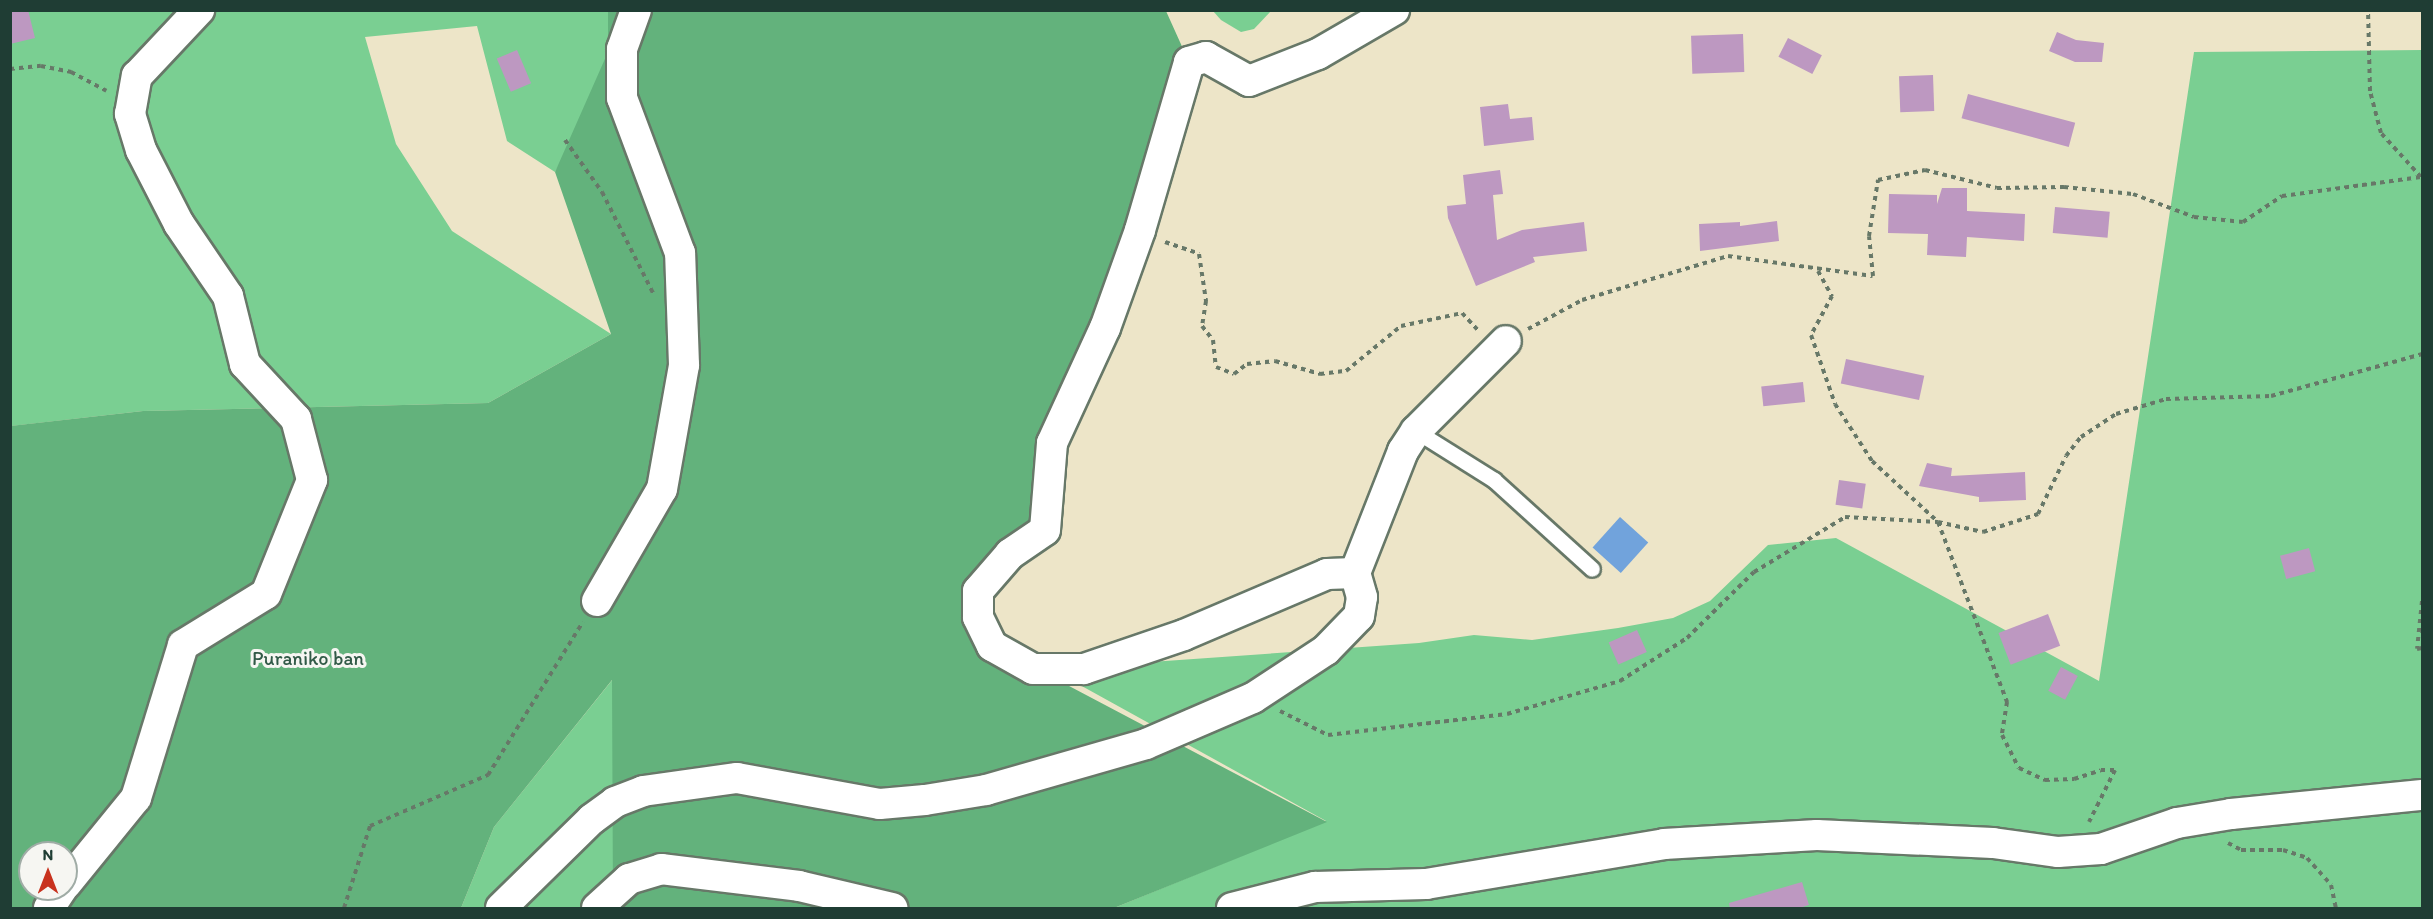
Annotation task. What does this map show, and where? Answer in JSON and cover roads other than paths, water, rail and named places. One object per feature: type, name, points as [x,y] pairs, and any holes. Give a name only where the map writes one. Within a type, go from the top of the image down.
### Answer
[{"type":"street","points":[[78,869],[136,798],[183,645],[266,594],[312,480],[296,419],[245,364],[228,296],[179,224],[141,150],[130,114],[137,76],[199,10]]},
{"type":"street","points":[[597,601],[662,489],[684,365],[680,253],[622,98],[622,49],[636,10]]},
{"type":"street","points":[[1354,573],[1327,574],[1184,635],[1084,669],[1033,669],[993,646],[978,617],[978,591],[1010,554],[1045,530],[1052,443],[1105,328],[1140,230],[1189,62],[1206,57],[1249,81],[1318,54],[1394,10]]},
{"type":"street","points":[[501,909],[592,819],[615,802],[643,791],[736,778],[880,804],[925,800],[986,790],[1146,744],[1253,698],[1326,650],[1359,616],[1362,597],[1354,573],[1403,451],[1416,431],[1501,344]]},
{"type":"street","points":[[1232,909],[1315,887],[1426,884],[1664,844],[1816,835],[1993,843],[2058,852],[2101,849],[2177,823],[2231,814],[2422,795]]},
{"type":"street","points":[[597,909],[628,879],[661,869],[757,879],[892,909]]},
{"type":"street","points":[[621,909],[628,879]]},
{"type":"lane","points":[[1416,431],[1494,480],[1592,569]]},
{"type":"water","points":[[1620,517],[1648,542],[1621,573],[1593,547]]},
{"type":"park label","name":"Puraniko ban","points":[[308,658]]}]
